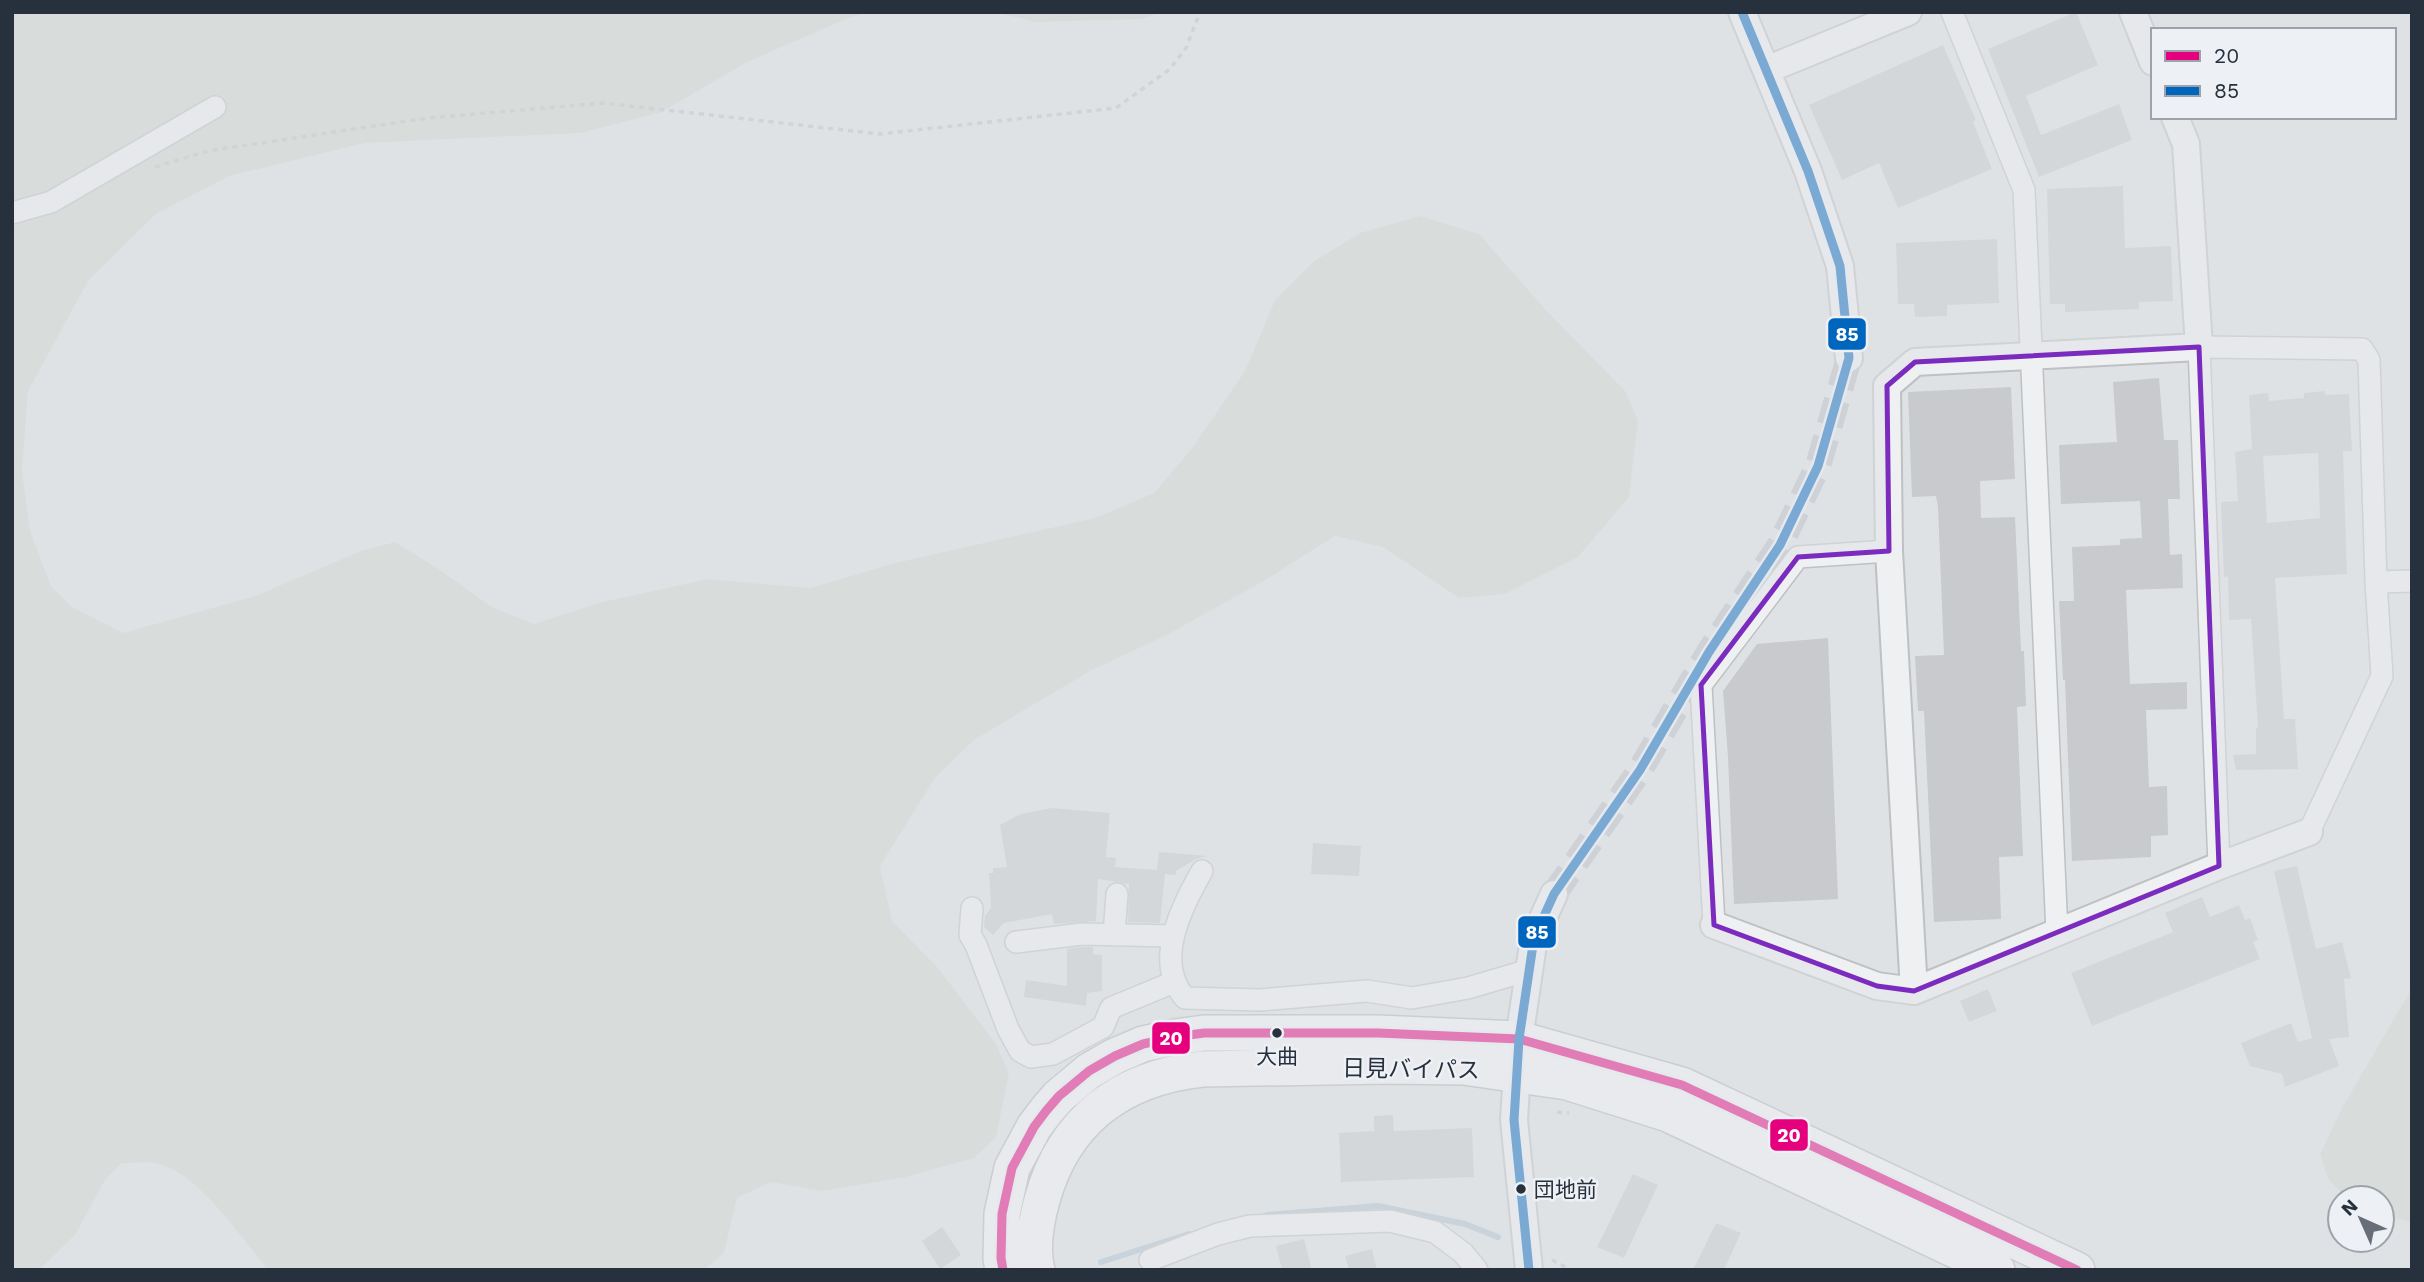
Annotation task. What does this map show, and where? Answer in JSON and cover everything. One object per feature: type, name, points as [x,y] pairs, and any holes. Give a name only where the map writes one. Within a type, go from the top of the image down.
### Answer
[{"type":"highway","name":"日見バイパス","points":[[1003,1270],[1000,1258],[1002,1214],[1012,1168],[1034,1127],[1059,1097],[1089,1072],[1115,1056],[1143,1044],[1204,1033],[1378,1033],[1519,1039],[1682,1086],[2077,1270]]},
{"type":"highway","name":"日見バイパス","points":[[1037,1270],[1035,1225],[1053,1165],[1088,1117],[1112,1098],[1135,1086],[1180,1072],[1202,1069],[1387,1066],[1464,1067],[1567,1082],[1668,1114],[1997,1270]]},
{"type":"street","points":[[1742,12],[1808,171],[1840,266],[1849,358]]},
{"type":"street","points":[[1766,70],[1908,12]]},
{"type":"street","points":[[1952,12],[2024,190],[2057,933]]},
{"type":"street","points":[[2133,12],[2151,57]]},
{"type":"street","points":[[12,213],[51,202],[215,107]]},
{"type":"street","points":[[2176,119],[2186,144],[2199,347],[2219,866]]},
{"type":"street","points":[[1889,551],[1798,557],[1701,685],[1712,914],[1714,925],[1877,986],[1914,991],[2309,832],[2382,676],[2376,582],[2369,360],[2362,349],[2199,347],[2031,355],[1915,362],[1887,386],[1889,551],[1914,991]]},
{"type":"street","points":[[2376,582],[2412,581]]},
{"type":"street","points":[[1202,871],[1186,898],[1173,936],[1170,964],[1176,988],[1185,998],[1260,1000],[1367,991],[1412,998],[1468,988],[1529,970]]},
{"type":"street","points":[[1114,935],[1117,894]]},
{"type":"street","points":[[1529,1270],[1514,1120],[1519,1039],[1534,938],[1554,894]]},
{"type":"street","points":[[972,908],[970,935],[1007,1029],[1020,1051],[1031,1056],[1053,1054],[1103,1027],[1111,1008],[1174,982]]},
{"type":"street","points":[[1016,942],[1082,934],[1173,936]]},
{"type":"street","points":[[1150,1260],[1219,1234],[1250,1226],[1390,1221],[1435,1232],[1463,1253],[1477,1270]]},
{"type":"path","points":[[144,170],[208,152],[403,122],[604,103],[880,134],[1116,108],[1170,69],[1186,48],[1200,12]]},
{"type":"highlighted area","points":[[2199,347],[2219,866],[1914,991],[1877,986],[1714,925],[1701,685],[1798,557],[1889,551],[1887,386],[1915,362]]},
{"type":"shaded area","points":[[12,12],[875,12],[853,16],[747,62],[662,112],[581,133],[365,143],[229,176],[156,214],[88,281],[28,391],[22,471],[30,531],[51,586],[72,607],[123,633],[255,596],[361,551],[395,542],[492,607],[534,624],[598,603],[708,579],[810,588],[895,563],[1095,518],[1154,493],[1193,447],[1245,371],[1275,300],[1313,262],[1360,233],[1420,216],[1479,234],[1546,310],[1626,392],[1638,421],[1629,497],[1578,557],[1505,594],[1459,598],[1383,547],[1335,536],[1262,582],[1165,636],[1092,670],[974,740],[935,778],[880,866],[892,921],[938,968],[996,1044],[1009,1074],[996,1137],[974,1158],[902,1178],[822,1191],[771,1182],[737,1198],[724,1253],[704,1270],[266,1270],[230,1222],[186,1178],[171,1168],[155,1163],[122,1163],[105,1180],[75,1235],[39,1270],[12,1270]]},
{"type":"shaded area","points":[[993,12],[1162,12],[1142,19],[1036,22]]},
{"type":"shaded area","points":[[2412,988],[2412,1222],[2396,1219],[2396,1184],[2333,1184],[2328,1179],[2320,1154],[2342,1108]]},
{"type":"building","points":[[2076,12],[2098,65],[2026,96],[2041,135],[2119,104],[2132,140],[2039,177],[1988,49]]},
{"type":"building","points":[[1943,45],[1976,120],[1973,122],[1992,169],[1898,208],[1879,163],[1842,180],[1809,105]]},
{"type":"building","points":[[2123,186],[2125,248],[2171,246],[2173,301],[2139,302],[2139,309],[2065,312],[2065,304],[2050,304],[2047,189]]},
{"type":"building","points":[[1997,239],[1999,303],[1947,305],[1947,316],[1915,317],[1914,304],[1898,304],[1896,243]]},
{"type":"building","points":[[2159,378],[2164,440],[2178,440],[2180,499],[2168,499],[2170,555],[2182,554],[2183,588],[2126,590],[2130,684],[2187,682],[2187,709],[2146,710],[2149,787],[2167,786],[2168,835],[2151,836],[2151,857],[2072,861],[2059,601],[2074,601],[2072,547],[2120,545],[2120,539],[2142,538],[2140,501],[2061,504],[2059,445],[2117,442],[2113,382]]},
{"type":"building","points":[[2011,387],[2015,479],[1980,481],[1981,518],[2015,517],[2026,706],[2017,707],[2023,856],[1999,857],[2001,919],[1934,922],[1924,711],[1918,711],[1915,656],[1944,655],[1938,507],[1936,496],[1912,497],[1908,392]]},
{"type":"building","points":[[2325,391],[2325,395],[2349,394],[2352,451],[2343,451],[2347,574],[2275,578],[2284,719],[2295,719],[2298,769],[2236,770],[2233,755],[2256,754],[2258,728],[2251,619],[2229,620],[2221,502],[2238,501],[2235,452],[2252,449],[2249,395],[2268,393],[2269,401],[2304,398],[2304,393]],"holes":[[[2318,453],[2320,518],[2267,523],[2263,456]]]},
{"type":"building","points":[[1828,638],[1838,899],[1734,904],[1723,691],[1757,644]]},
{"type":"building","points":[[1052,808],[1110,813],[1106,857],[1116,858],[1115,867],[1157,870],[1159,852],[1207,856],[1176,871],[1176,875],[1165,874],[1160,923],[1128,922],[1129,884],[1098,879],[1096,921],[1054,924],[1052,914],[1004,923],[993,935],[984,927],[985,916],[991,908],[989,873],[993,873],[993,868],[1007,867],[1000,825],[1021,814]]},
{"type":"building","points":[[1313,843],[1361,846],[1359,876],[1311,874]]},
{"type":"building","points":[[2297,866],[2316,949],[2342,942],[2351,978],[2344,979],[2349,1037],[2329,1039],[2339,1066],[2285,1087],[2282,1074],[2250,1066],[2241,1043],[2291,1023],[2298,1042],[2312,1038],[2274,871]]},
{"type":"building","points":[[2202,897],[2210,917],[2239,905],[2245,920],[2250,918],[2258,940],[2253,942],[2260,959],[2092,1026],[2071,973],[2173,932],[2165,913]]},
{"type":"building","points":[[1093,947],[1093,954],[1102,955],[1102,991],[1087,993],[1086,1006],[1024,997],[1026,980],[1067,986],[1067,949]]},
{"type":"building","points":[[1988,989],[1997,1011],[1969,1022],[1960,1001]]},
{"type":"building","points":[[1393,1115],[1394,1131],[1472,1128],[1474,1177],[1341,1182],[1339,1133],[1374,1131],[1374,1116]]},
{"type":"building","points":[[1633,1174],[1658,1185],[1624,1258],[1597,1247]]},
{"type":"building","points":[[1716,1223],[1741,1233],[1724,1270],[1693,1270]]},
{"type":"building","points":[[942,1227],[961,1255],[940,1269],[922,1241]]},
{"type":"building","points":[[1304,1239],[1312,1270],[1282,1270],[1276,1246]]},
{"type":"building","points":[[1372,1249],[1377,1270],[1349,1270],[1345,1256]]},
{"type":"waterway","points":[[1267,1215],[1378,1206],[1465,1224],[1498,1237]]},
{"type":"waterway","points":[[1101,1262],[1189,1234]]},
{"type":"tunnel","points":[[1554,894],[1640,770],[1709,652],[1780,545],[1818,466],[1849,358]]},
{"type":"transit line","name":"85","points":[[1529,1270],[1514,1120],[1519,1039],[1534,938],[1554,894],[1640,770],[1709,652],[1780,545],[1818,466],[1849,358],[1840,266],[1808,171],[1742,12]]},
{"type":"transit line","name":"20","points":[[1003,1270],[1002,1214],[1012,1168],[1034,1127],[1046,1111],[1059,1096],[1089,1071],[1115,1056],[1143,1044],[1204,1033],[1378,1033],[1519,1039],[1682,1085],[2077,1270]]},
{"type":"place","name":"大曲","points":[[1277,1033]]},
{"type":"place","name":"団地前","points":[[1521,1189]]}]
